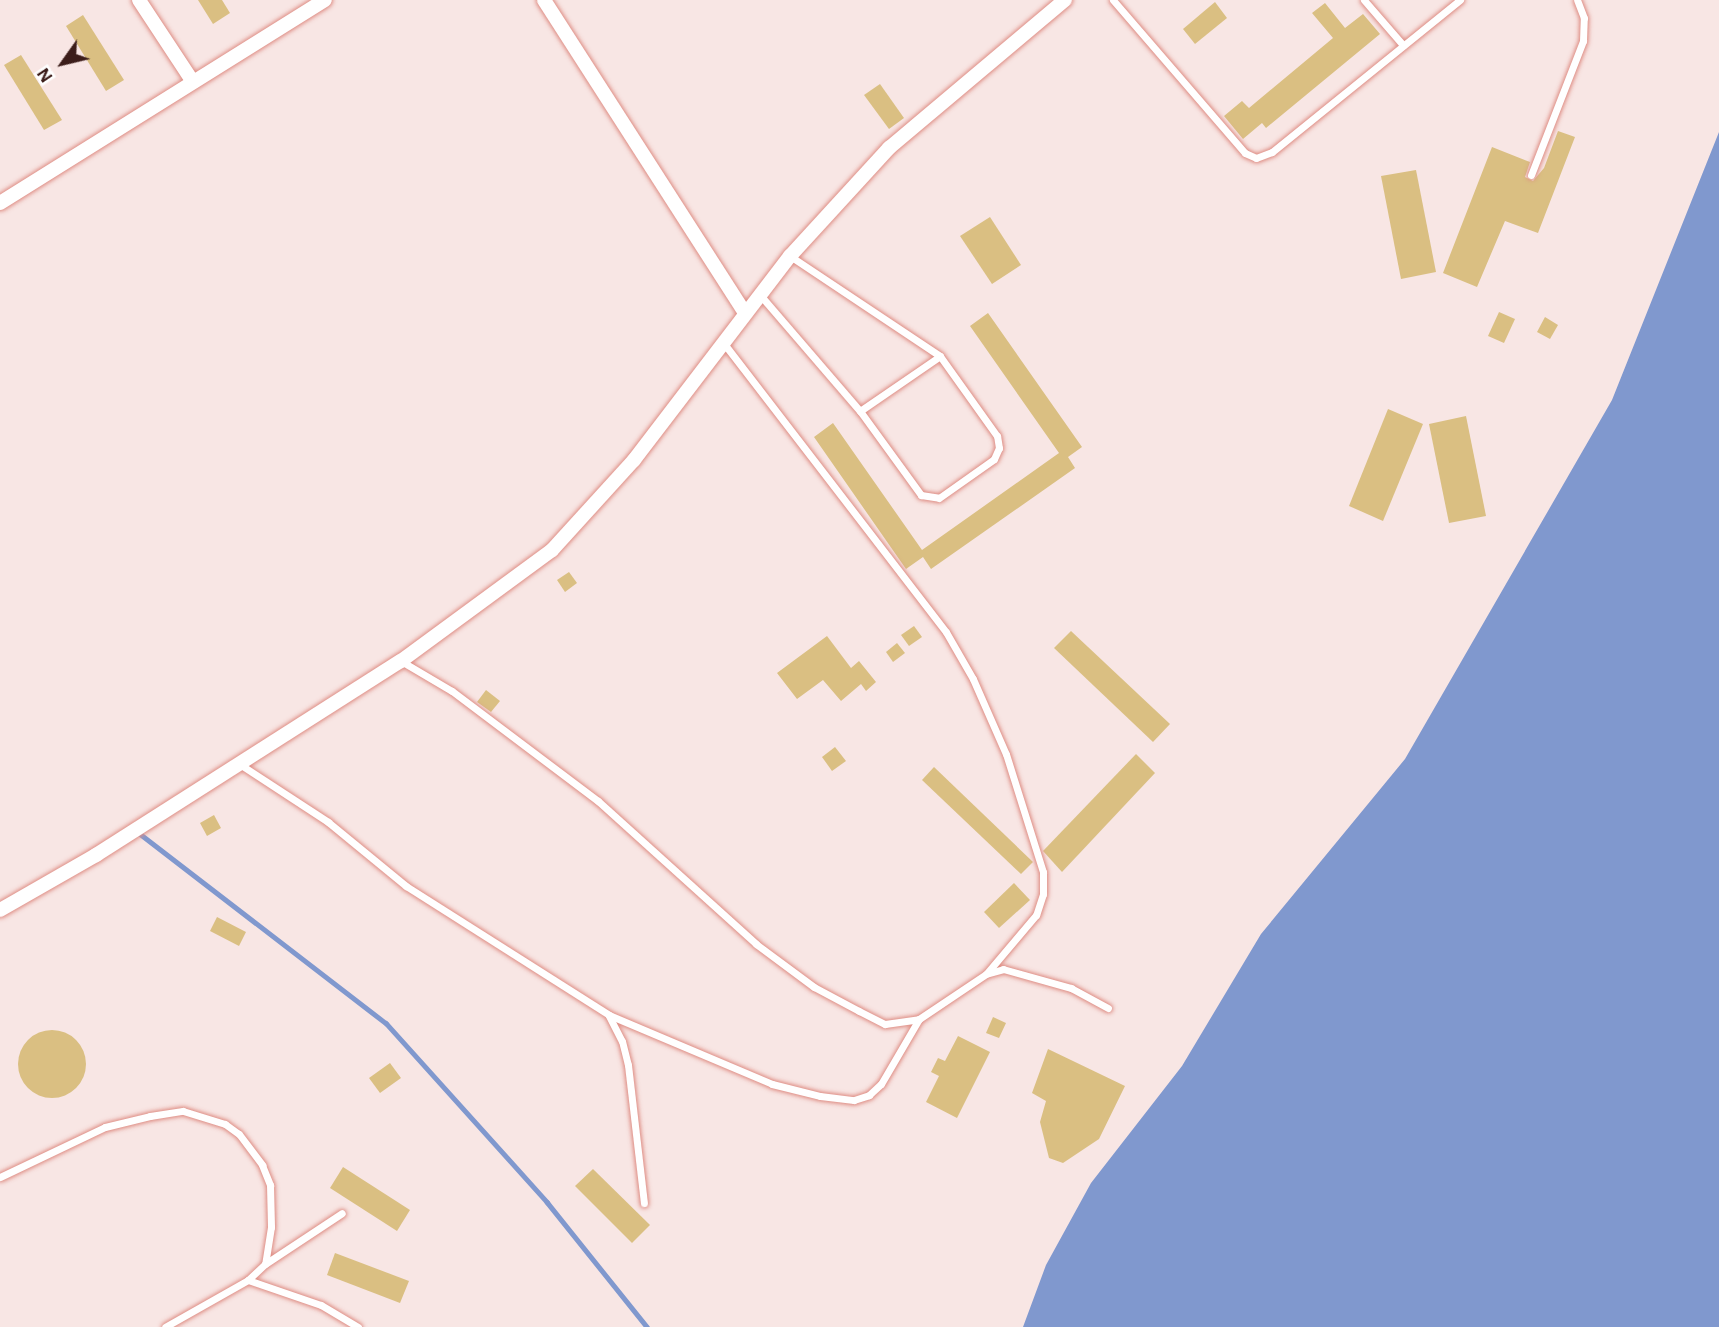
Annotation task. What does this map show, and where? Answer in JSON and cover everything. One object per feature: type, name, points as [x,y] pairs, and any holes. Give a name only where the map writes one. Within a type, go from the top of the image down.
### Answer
[{"type":"street","points":[[139,0],[193,82]]},
{"type":"street","points":[[0,203],[325,0]]},
{"type":"street","points":[[544,0],[744,312]]},
{"type":"street","points":[[0,909],[96,855],[238,762],[401,661],[552,550],[634,460],[722,340],[744,312],[761,296],[790,256],[906,131],[1065,0]]},
{"type":"lane","points":[[1113,0],[1244,153],[1256,158],[1272,152],[1460,0]]},
{"type":"lane","points":[[1364,0],[1404,45]]},
{"type":"lane","points":[[1531,175],[1583,41],[1584,18],[1577,0]]},
{"type":"lane","points":[[761,296],[860,411],[917,490],[927,498],[939,498],[995,459],[999,448],[997,436],[940,356],[790,256]]},
{"type":"lane","points":[[401,661],[452,691],[598,801],[756,944],[814,987],[885,1024],[919,1019],[986,974],[1036,915],[1043,894],[1042,872],[1006,754],[973,679],[946,632],[722,340]]},
{"type":"lane","points":[[860,411],[940,356]]},
{"type":"lane","points":[[238,762],[328,822],[406,886],[609,1015],[772,1084],[854,1100],[881,1084],[919,1019]]},
{"type":"lane","points":[[986,974],[1014,971],[1071,988],[1108,1008]]},
{"type":"lane","points":[[609,1015],[622,1041],[628,1065],[644,1203]]},
{"type":"lane","points":[[0,1177],[105,1127],[183,1111],[204,1116],[239,1134],[262,1165],[272,1205],[265,1264]]},
{"type":"lane","points":[[165,1327],[248,1280],[265,1264],[342,1213]]},
{"type":"lane","points":[[248,1280],[321,1306],[358,1327]]},
{"type":"water","points":[[1719,132],[1719,1327],[1023,1327],[1046,1265],[1091,1183],[1182,1066],[1261,934],[1405,759],[1612,400]]},
{"type":"building","points":[[198,0],[222,0],[230,13],[213,24]]},
{"type":"building","points":[[1215,2],[1227,18],[1195,44],[1183,29]]},
{"type":"building","points":[[1325,3],[1345,28],[1363,14],[1380,34],[1266,128],[1262,123],[1243,139],[1224,116],[1242,101],[1249,108],[1333,38],[1312,13]]},
{"type":"building","points":[[83,15],[124,80],[106,91],[66,26]]},
{"type":"building","points":[[21,55],[62,120],[44,130],[4,65]]},
{"type":"building","points":[[880,84],[904,118],[889,129],[864,95]]},
{"type":"building","points":[[1558,131],[1575,137],[1538,233],[1505,221],[1477,287],[1443,273],[1492,147],[1530,162],[1525,177],[1533,181],[1544,168]]},
{"type":"building","points":[[1416,170],[1436,272],[1401,279],[1381,176]]},
{"type":"building","points":[[990,217],[1021,265],[992,284],[960,236]]},
{"type":"building","points":[[1499,312],[1515,319],[1504,343],[1488,336]]},
{"type":"building","points":[[988,313],[1082,447],[1068,457],[1075,468],[931,569],[923,557],[906,569],[814,437],[833,423],[922,550],[1059,453],[970,326]]},
{"type":"building","points":[[1545,317],[1558,325],[1550,339],[1537,332]]},
{"type":"building","points":[[1388,409],[1423,424],[1383,521],[1349,506]]},
{"type":"building","points":[[1466,416],[1486,516],[1449,523],[1429,424]]},
{"type":"building","points":[[569,572],[577,583],[565,592],[557,580]]},
{"type":"building","points":[[914,626],[922,637],[909,646],[901,635]]},
{"type":"building","points":[[1071,631],[1170,724],[1153,742],[1054,648]]},
{"type":"building","points":[[827,636],[851,668],[859,661],[876,682],[866,691],[861,684],[841,701],[823,680],[797,699],[777,673]]},
{"type":"building","points":[[897,643],[905,653],[893,662],[886,652]]},
{"type":"building","points":[[486,690],[500,701],[491,712],[477,702]]},
{"type":"building","points":[[835,747],[846,761],[832,771],[822,757]]},
{"type":"building","points":[[1136,754],[1155,773],[1062,872],[1043,851]]},
{"type":"building","points":[[934,767],[1033,862],[1021,874],[922,780]]},
{"type":"building","points":[[214,815],[221,828],[207,836],[200,823]]},
{"type":"building","points":[[1014,883],[1030,900],[999,928],[984,912]]},
{"type":"building","points":[[217,917],[246,932],[239,946],[210,931]]},
{"type":"building","points":[[993,1017],[1006,1023],[999,1038],[986,1033]]},
{"type":"building","points":[[52,1030],[65,1033],[76,1040],[83,1051],[86,1064],[83,1077],[76,1088],[65,1095],[52,1098],[39,1095],[28,1088],[21,1077],[18,1064],[21,1051],[28,1040],[39,1033]]},
{"type":"building","points":[[958,1036],[990,1052],[957,1118],[926,1102],[939,1076],[931,1072],[938,1058],[945,1061]]},
{"type":"building","points":[[1048,1049],[1125,1086],[1099,1139],[1063,1163],[1049,1158],[1040,1122],[1046,1101],[1032,1093]]},
{"type":"building","points":[[390,1063],[401,1078],[380,1093],[369,1078]]},
{"type":"building","points":[[343,1167],[410,1210],[397,1231],[330,1188]]},
{"type":"building","points":[[593,1169],[650,1225],[632,1243],[575,1186]]},
{"type":"building","points":[[335,1253],[409,1281],[400,1303],[327,1275]]},
{"type":"waterway","points":[[139,833],[386,1023],[547,1202],[647,1327]]}]
